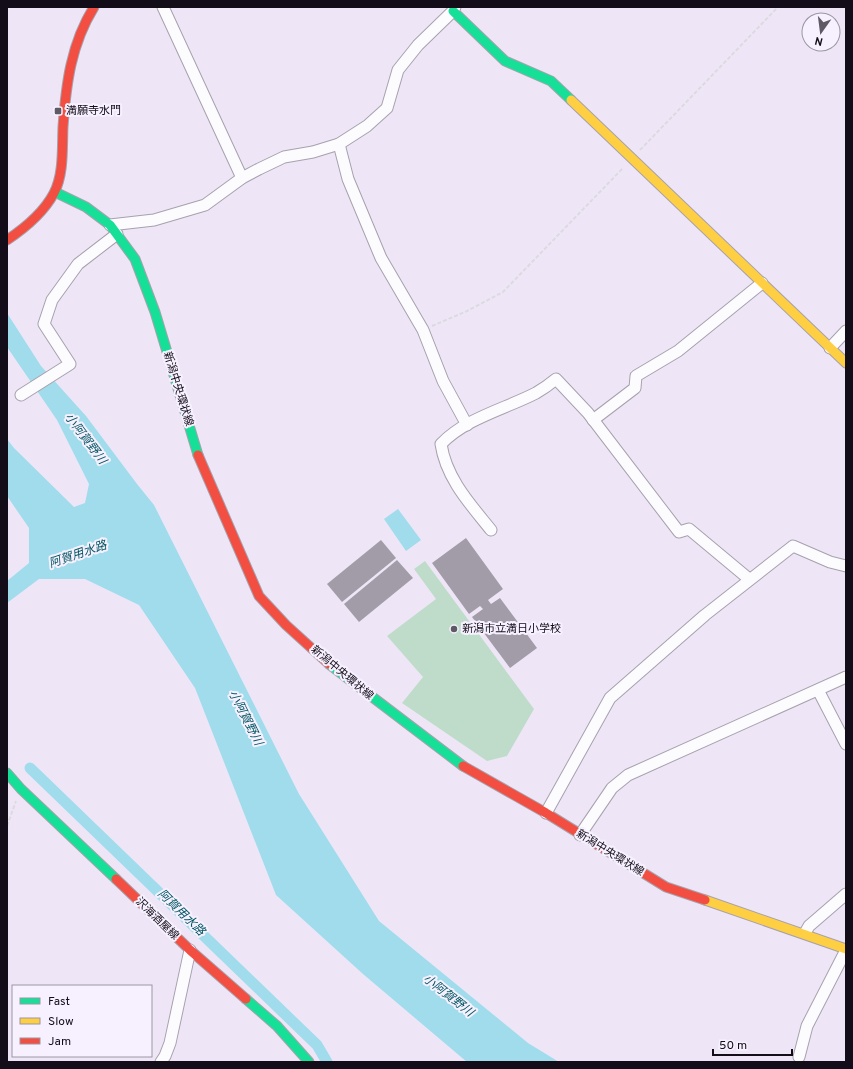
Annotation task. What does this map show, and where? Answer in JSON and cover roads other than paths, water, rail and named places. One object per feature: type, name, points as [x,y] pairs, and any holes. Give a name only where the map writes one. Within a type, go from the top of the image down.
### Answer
[{"type":"main road","points":[[7,240],[31,222],[55,192],[62,162],[65,104],[71,60],[80,34],[94,7]]},
{"type":"main road","points":[[454,9],[505,61],[551,81],[846,364]]},
{"type":"main road","name":"新潟中央環状線","points":[[55,192],[86,207],[110,225],[135,259],[155,312],[198,456],[258,596],[286,625],[339,673],[465,767],[546,813],[666,887],[805,933],[846,949]]},
{"type":"main road","name":"沢海酒屋線","points":[[7,772],[21,789],[190,950],[277,1026],[309,1062]]},
{"type":"street","points":[[164,7],[242,178]]},
{"type":"street","points":[[110,225],[154,220],[205,205],[242,178],[284,157],[313,152],[339,144],[367,126],[387,108],[398,70],[418,45],[454,9]]},
{"type":"street","points":[[339,144],[348,179],[381,258],[423,330],[443,381],[467,425]]},
{"type":"street","points":[[21,395],[70,364],[44,324],[52,300],[78,264],[117,234]]},
{"type":"street","points":[[593,420],[635,388],[636,376],[678,351],[762,283]]},
{"type":"street","points":[[830,348],[846,331]]},
{"type":"street","points":[[491,530],[466,499],[451,475],[444,459],[441,444],[451,434],[536,392],[556,379],[593,420],[679,532],[689,529],[749,579]]},
{"type":"street","points":[[546,813],[610,698],[705,614],[793,546],[830,562],[846,566]]},
{"type":"street","points":[[580,834],[612,788],[628,775],[846,677]]},
{"type":"street","points":[[818,690],[846,744]]},
{"type":"street","points":[[805,933],[809,926],[846,894]]},
{"type":"street","points":[[798,1057],[807,1026],[846,949]]},
{"type":"street","points":[[161,1062],[166,1056],[170,1043],[190,950]]},
{"type":"water","name":"小阿賀野川","points":[[7,313],[41,366],[86,416],[154,505],[299,794],[379,921],[528,1043],[559,1062],[467,1062],[363,974],[276,895],[195,688],[139,605],[85,579],[39,579],[7,603],[7,581],[29,563],[29,528],[7,496],[7,439],[14,448],[74,507],[85,503],[89,484],[57,420],[7,347]]},
{"type":"water","points":[[398,509],[421,540],[406,551],[384,519]]},
{"type":"waterway","name":"阿賀用水路","points":[[30,768],[317,1045],[327,1062]]},
{"type":"place","name":"満願寺水門","points":[[58,111]]},
{"type":"place","name":"新潟市立満日小学校","points":[[454,629]]}]
